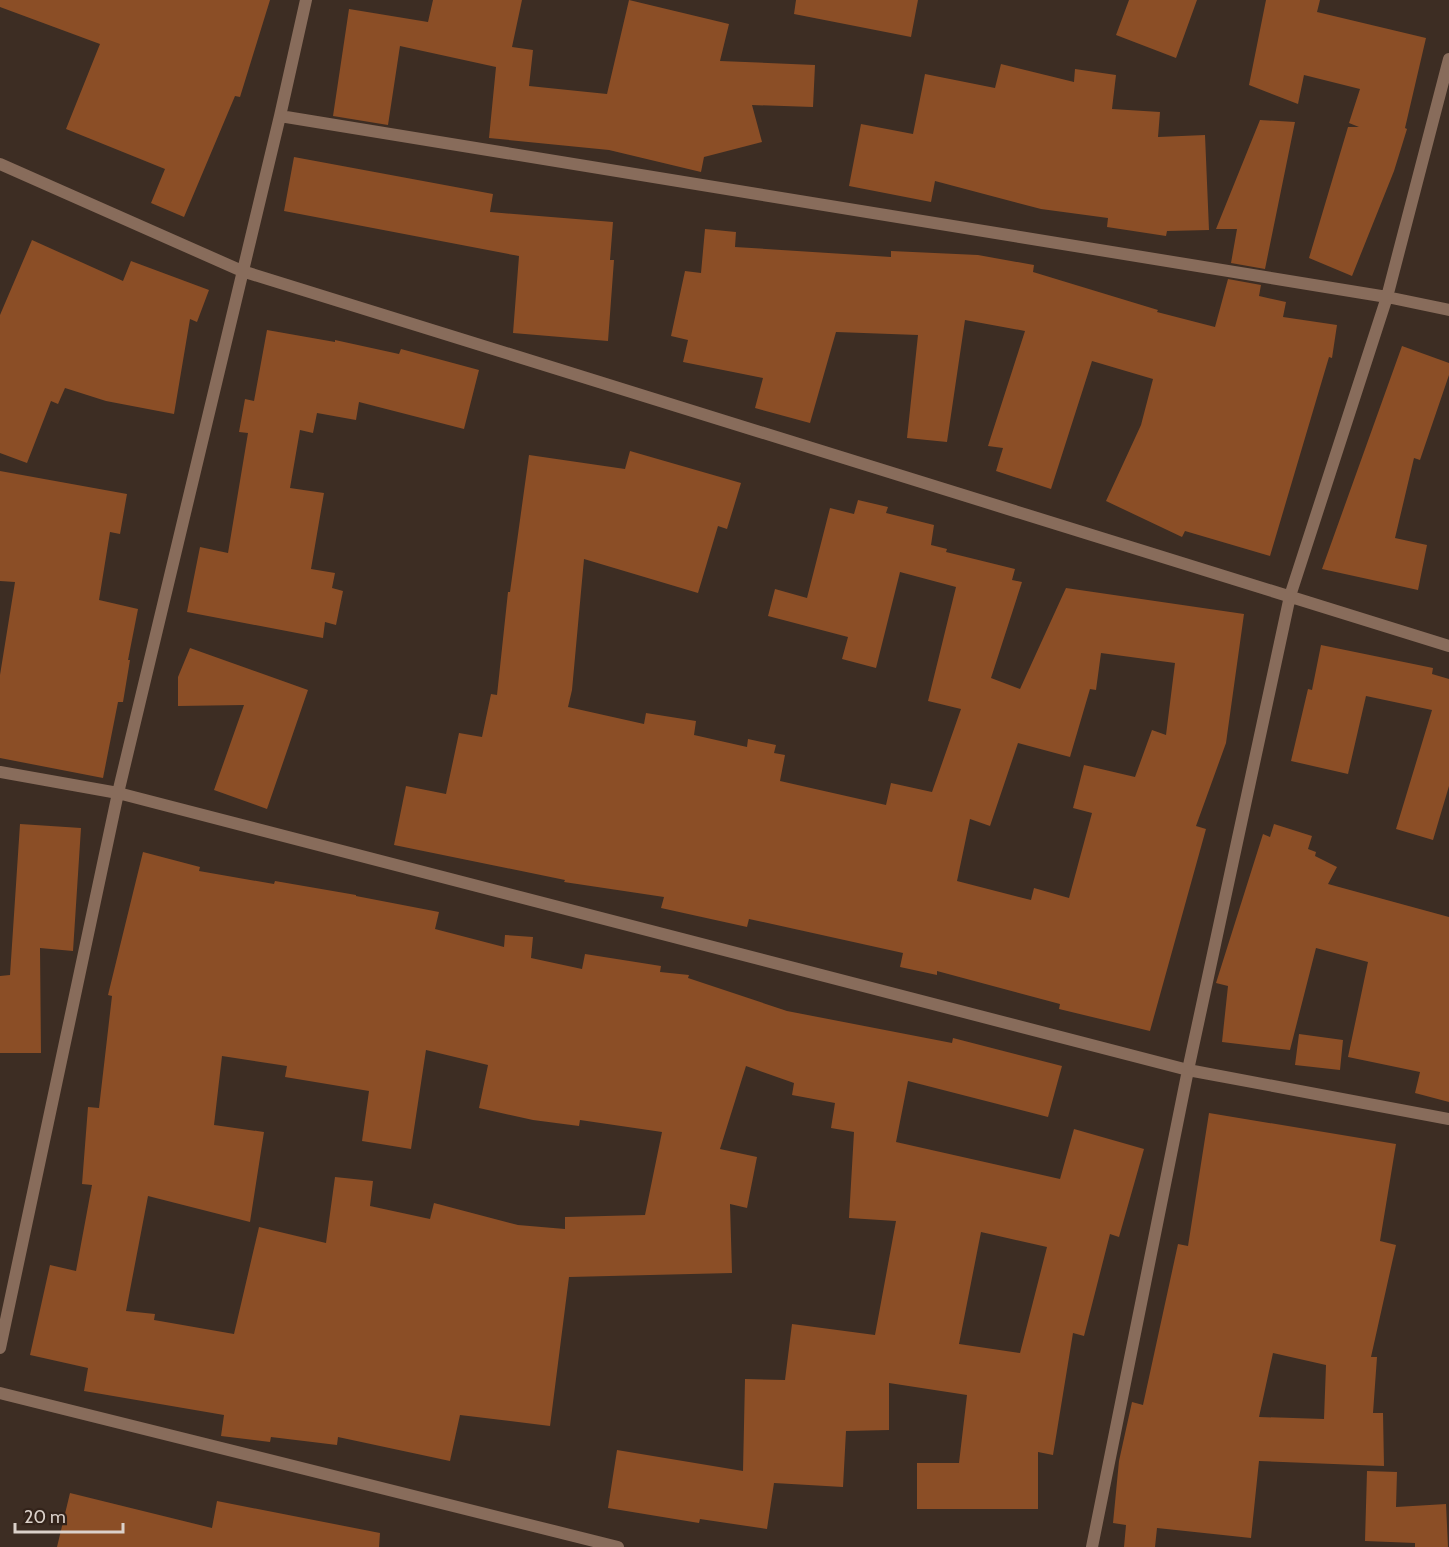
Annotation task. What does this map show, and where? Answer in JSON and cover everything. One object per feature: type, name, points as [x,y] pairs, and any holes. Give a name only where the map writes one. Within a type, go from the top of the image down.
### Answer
[{"type":"street","points":[[0,1348],[118,793],[306,0]]},
{"type":"street","points":[[1092,1547],[1188,1070],[1290,596],[1387,297],[1449,59]]},
{"type":"street","points":[[280,116],[1387,297],[1449,310]]},
{"type":"street","points":[[0,164],[242,271],[1449,646]]},
{"type":"street","points":[[0,772],[118,793],[1188,1070],[1449,1119]]},
{"type":"street","points":[[0,1393],[582,1543],[618,1547]]},
{"type":"building","points":[[0,0],[270,0],[240,97],[235,96],[184,217],[151,203],[165,169],[66,129],[100,44],[0,7]]},
{"type":"building","points":[[433,0],[522,0],[512,47],[533,50],[529,86],[607,94],[629,0],[729,24],[720,61],[815,65],[813,107],[752,105],[762,142],[704,157],[701,172],[609,150],[489,138],[496,67],[400,46],[388,125],[333,116],[349,9],[428,22]]},
{"type":"building","points":[[796,0],[918,0],[911,37],[794,14]]},
{"type":"building","points":[[1129,0],[1197,0],[1176,58],[1116,35]]},
{"type":"building","points":[[1266,0],[1320,0],[1317,12],[1426,38],[1405,128],[1407,129],[1394,171],[1352,276],[1309,258],[1348,127],[1359,127],[1349,123],[1360,89],[1304,75],[1298,104],[1249,85]]},
{"type":"building","points":[[1001,64],[1074,82],[1075,69],[1116,75],[1112,109],[1160,112],[1158,137],[1205,135],[1209,230],[1167,231],[1166,236],[1107,227],[1108,218],[1041,209],[935,181],[931,202],[849,186],[861,124],[913,134],[925,74],[995,88]]},
{"type":"building","points":[[1260,120],[1295,122],[1265,269],[1231,263],[1237,229],[1216,229]]},
{"type":"building","points":[[294,157],[493,194],[490,212],[613,222],[610,260],[614,260],[608,341],[513,333],[519,256],[284,211]]},
{"type":"building","points":[[705,229],[736,232],[735,247],[891,257],[891,251],[978,255],[1034,265],[1033,272],[1158,310],[1157,312],[1215,327],[1228,279],[1261,285],[1259,296],[1286,302],[1283,317],[1337,325],[1332,358],[1329,357],[1270,556],[1185,531],[1182,537],[1106,501],[1141,425],[1153,379],[1092,361],[1051,489],[996,471],[1003,448],[988,446],[1025,331],[965,320],[947,442],[907,438],[918,335],[836,332],[810,423],[755,408],[763,378],[683,362],[688,340],[671,336],[685,271],[701,273]]},
{"type":"building","points":[[32,240],[123,281],[131,261],[209,290],[197,322],[190,319],[174,414],[106,401],[65,388],[58,404],[51,401],[27,463],[0,453],[0,315]]},
{"type":"building","points":[[267,330],[335,342],[335,340],[399,354],[401,349],[479,370],[464,429],[359,402],[356,420],[317,413],[313,433],[300,430],[290,488],[324,493],[311,569],[335,573],[332,588],[343,591],[336,625],[325,622],[323,638],[187,612],[200,547],[228,553],[248,433],[239,432],[245,399],[254,401]]},
{"type":"building","points":[[1402,346],[1449,363],[1449,375],[1420,460],[1414,458],[1395,538],[1427,545],[1418,590],[1322,569]]},
{"type":"building","points":[[630,451],[741,483],[727,529],[718,526],[698,593],[584,559],[572,690],[568,707],[644,724],[646,713],[696,721],[694,735],[747,747],[748,739],[776,745],[774,753],[785,755],[780,781],[886,805],[891,783],[932,792],[961,709],[928,701],[956,587],[900,572],[876,668],[842,659],[848,637],[768,616],[775,589],[807,598],[830,508],[854,514],[858,500],[888,507],[886,513],[934,525],[931,545],[947,549],[946,552],[1015,569],[1012,580],[1022,582],[991,678],[1020,689],[1066,588],[1244,614],[1226,743],[1196,826],[1206,829],[1150,1031],[1059,1009],[1060,1004],[937,971],[937,975],[900,967],[903,953],[749,919],[747,927],[661,908],[664,897],[564,882],[565,880],[394,845],[406,786],[446,794],[459,733],[482,737],[491,694],[497,695],[508,592],[510,592],[529,455],[625,469]],"holes":[[[1101,653],[1175,663],[1166,735],[1152,730],[1135,777],[1084,765],[1073,808],[1092,813],[1069,898],[1034,888],[1031,900],[957,881],[970,819],[990,826],[1018,743],[1070,757],[1090,689],[1096,690]]]},
{"type":"building","points":[[0,471],[127,494],[120,534],[110,532],[99,600],[138,609],[123,702],[118,702],[103,778],[0,758],[0,675],[15,582],[0,581]]},
{"type":"building","points":[[1321,645],[1433,668],[1432,674],[1449,679],[1449,786],[1433,840],[1396,829],[1432,710],[1366,696],[1348,774],[1291,761],[1308,689],[1312,690]]},
{"type":"building","points":[[190,648],[308,690],[267,809],[214,790],[244,705],[178,706],[178,677]]},
{"type":"building","points":[[20,824],[81,828],[73,951],[40,948],[41,1053],[0,1053],[0,976],[10,975]]},
{"type":"building","points":[[1274,824],[1312,836],[1308,849],[1316,852],[1315,856],[1337,867],[1328,884],[1449,917],[1449,1102],[1415,1093],[1420,1072],[1348,1057],[1368,962],[1316,948],[1290,1050],[1222,1042],[1228,986],[1216,983],[1263,834],[1270,837]]},
{"type":"building","points":[[143,852],[200,867],[199,871],[274,884],[275,881],[439,912],[435,929],[504,947],[505,935],[533,937],[531,958],[582,969],[585,954],[661,966],[660,972],[689,975],[688,978],[787,1011],[952,1043],[953,1038],[1062,1066],[1048,1117],[908,1081],[896,1142],[1060,1179],[1074,1129],[1144,1149],[1119,1237],[1110,1234],[1084,1336],[1073,1333],[1053,1455],[1038,1452],[1038,1509],[917,1509],[917,1463],[959,1463],[967,1395],[889,1383],[889,1430],[846,1431],[843,1487],[774,1483],[767,1529],[700,1519],[699,1523],[608,1508],[617,1450],[743,1471],[745,1379],[785,1380],[792,1324],[875,1335],[896,1221],[849,1218],[854,1132],[831,1128],[835,1103],[792,1095],[794,1083],[746,1066],[720,1149],[757,1157],[747,1208],[730,1204],[732,1273],[569,1277],[550,1426],[460,1415],[450,1461],[338,1437],[337,1445],[271,1437],[270,1442],[221,1436],[224,1415],[84,1391],[88,1368],[30,1355],[50,1265],[76,1271],[92,1185],[82,1184],[88,1107],[99,1108],[112,996],[108,995]],"holes":[[[426,1050],[488,1065],[479,1108],[533,1120],[579,1126],[580,1120],[662,1132],[645,1215],[565,1217],[565,1229],[518,1225],[434,1203],[430,1219],[370,1206],[373,1181],[335,1177],[326,1243],[259,1227],[234,1334],[154,1320],[155,1314],[126,1311],[148,1196],[250,1222],[264,1132],[214,1125],[222,1056],[287,1066],[285,1077],[369,1091],[362,1141],[411,1149]],[[981,1232],[1047,1247],[1020,1353],[959,1344]]]},
{"type":"building","points":[[1299,1034],[1343,1040],[1340,1070],[1295,1065]]},
{"type":"building","points":[[1209,1113],[1396,1144],[1380,1241],[1396,1245],[1371,1357],[1377,1357],[1373,1413],[1383,1413],[1384,1466],[1259,1461],[1251,1538],[1157,1528],[1155,1547],[1124,1547],[1126,1525],[1113,1523],[1119,1461],[1132,1402],[1143,1405],[1178,1244],[1188,1246]],"holes":[[[1273,1353],[1326,1365],[1324,1419],[1259,1417]]]},
{"type":"building","points":[[1367,1471],[1397,1472],[1396,1507],[1446,1504],[1448,1547],[1415,1547],[1415,1543],[1365,1541]]},
{"type":"building","points":[[70,1493],[212,1528],[217,1501],[380,1533],[379,1547],[57,1547]]}]
